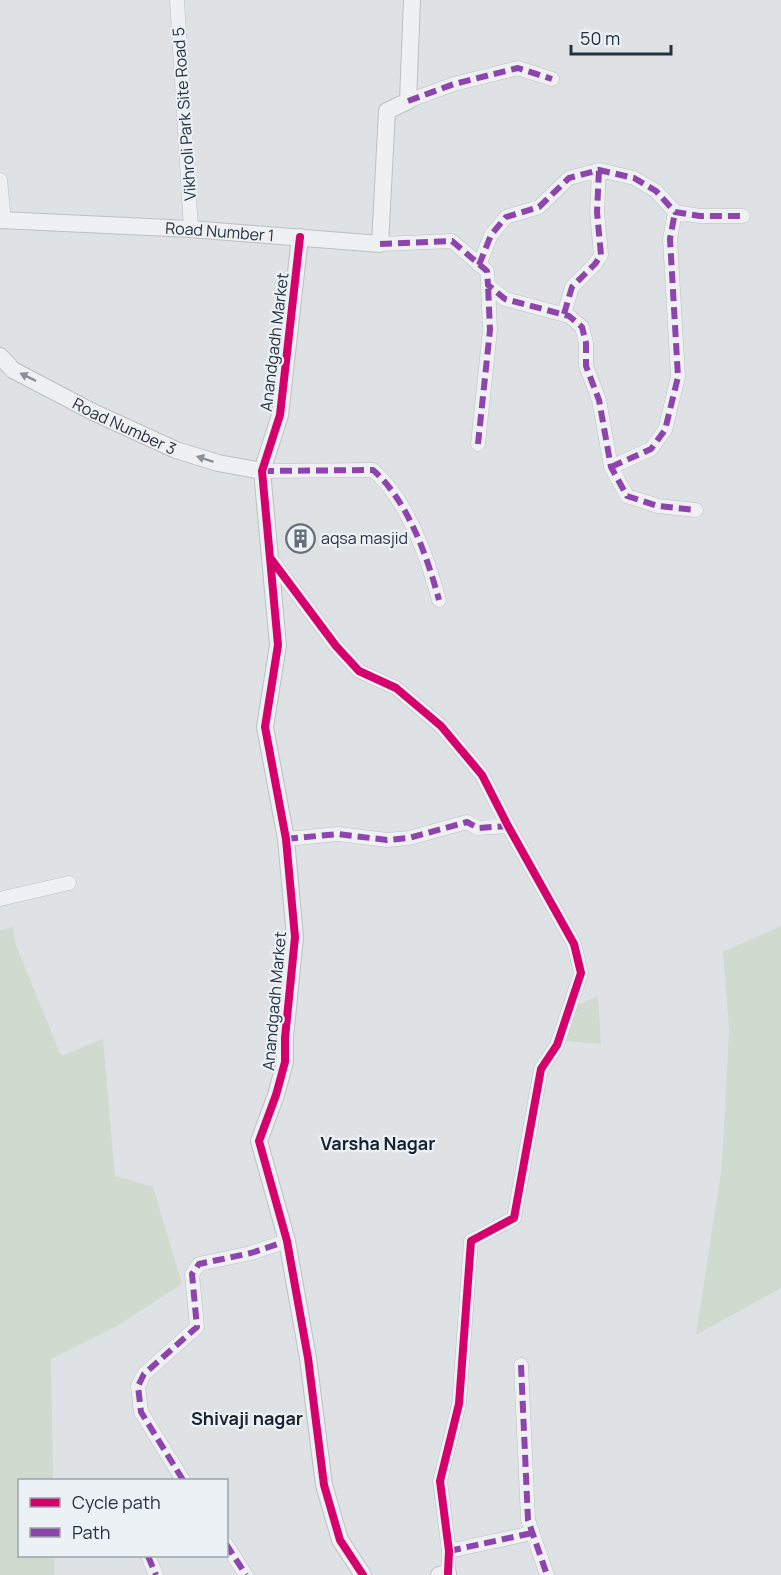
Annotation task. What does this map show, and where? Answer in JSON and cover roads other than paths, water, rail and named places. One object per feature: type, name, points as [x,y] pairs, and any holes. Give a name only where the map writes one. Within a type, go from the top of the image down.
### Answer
[{"type":"street","name":"Vikhroli Park Site Road 5","points":[[177,0],[191,229]]},
{"type":"street","points":[[408,101],[412,0]]},
{"type":"street","points":[[380,244],[387,111],[454,84],[518,68],[552,79]]},
{"type":"street","points":[[564,314],[572,287],[601,255],[597,212],[599,170]]},
{"type":"street","points":[[479,265],[491,235],[507,217],[539,207],[569,178],[599,170],[634,178],[656,191],[675,212],[700,216],[743,216]]},
{"type":"street","points":[[0,180],[2,221]]},
{"type":"street","points":[[611,467],[651,449],[665,430],[673,399],[678,377],[670,239],[675,212]]},
{"type":"street","name":"Road Number 1","points":[[2,221],[191,229],[380,244],[452,241],[487,271],[488,285]]},
{"type":"street","name":"Anandgadh Market","points":[[300,237],[280,415],[262,471],[278,645],[265,727],[286,839],[295,937],[285,1038],[285,1062],[259,1141],[287,1241],[308,1358],[324,1485],[340,1540],[363,1575]]},
{"type":"street","points":[[488,285],[505,299],[569,315],[582,327],[586,344],[586,366],[599,400],[611,467],[627,496],[658,506],[696,510]]},
{"type":"street","points":[[478,444],[490,330],[488,285]]},
{"type":"street","name":"Road Number 3","points":[[0,356],[13,370],[93,412],[176,450],[218,463],[262,471]]},
{"type":"street","points":[[262,471],[373,470],[387,482],[428,559],[439,600]]},
{"type":"street","points":[[271,559],[336,646],[359,671],[396,688],[441,726],[482,775],[574,944],[581,973],[557,1045],[541,1070],[514,1218],[471,1241],[459,1404],[440,1481],[449,1551],[445,1574]]},
{"type":"street","points":[[286,839],[338,834],[387,840],[409,838],[467,822],[478,828],[508,826]]},
{"type":"street","points":[[0,899],[69,883]]},
{"type":"street","points":[[182,1479],[141,1412],[138,1386],[144,1374],[197,1327],[192,1274],[199,1264],[251,1253],[287,1241]]},
{"type":"street","points":[[521,1365],[528,1520],[547,1575]]},
{"type":"street","points":[[449,1551],[532,1533]]},
{"type":"street","points":[[228,1548],[246,1575]]},
{"type":"street","points":[[148,1557],[156,1575]]},
{"type":"place","name":"aqsa masjid","points":[[300,538]]},
{"type":"district","name":"Varsha Nagar","points":[[378,1144]]},
{"type":"district","name":"Shivaji nagar","points":[[247,1419]]}]
